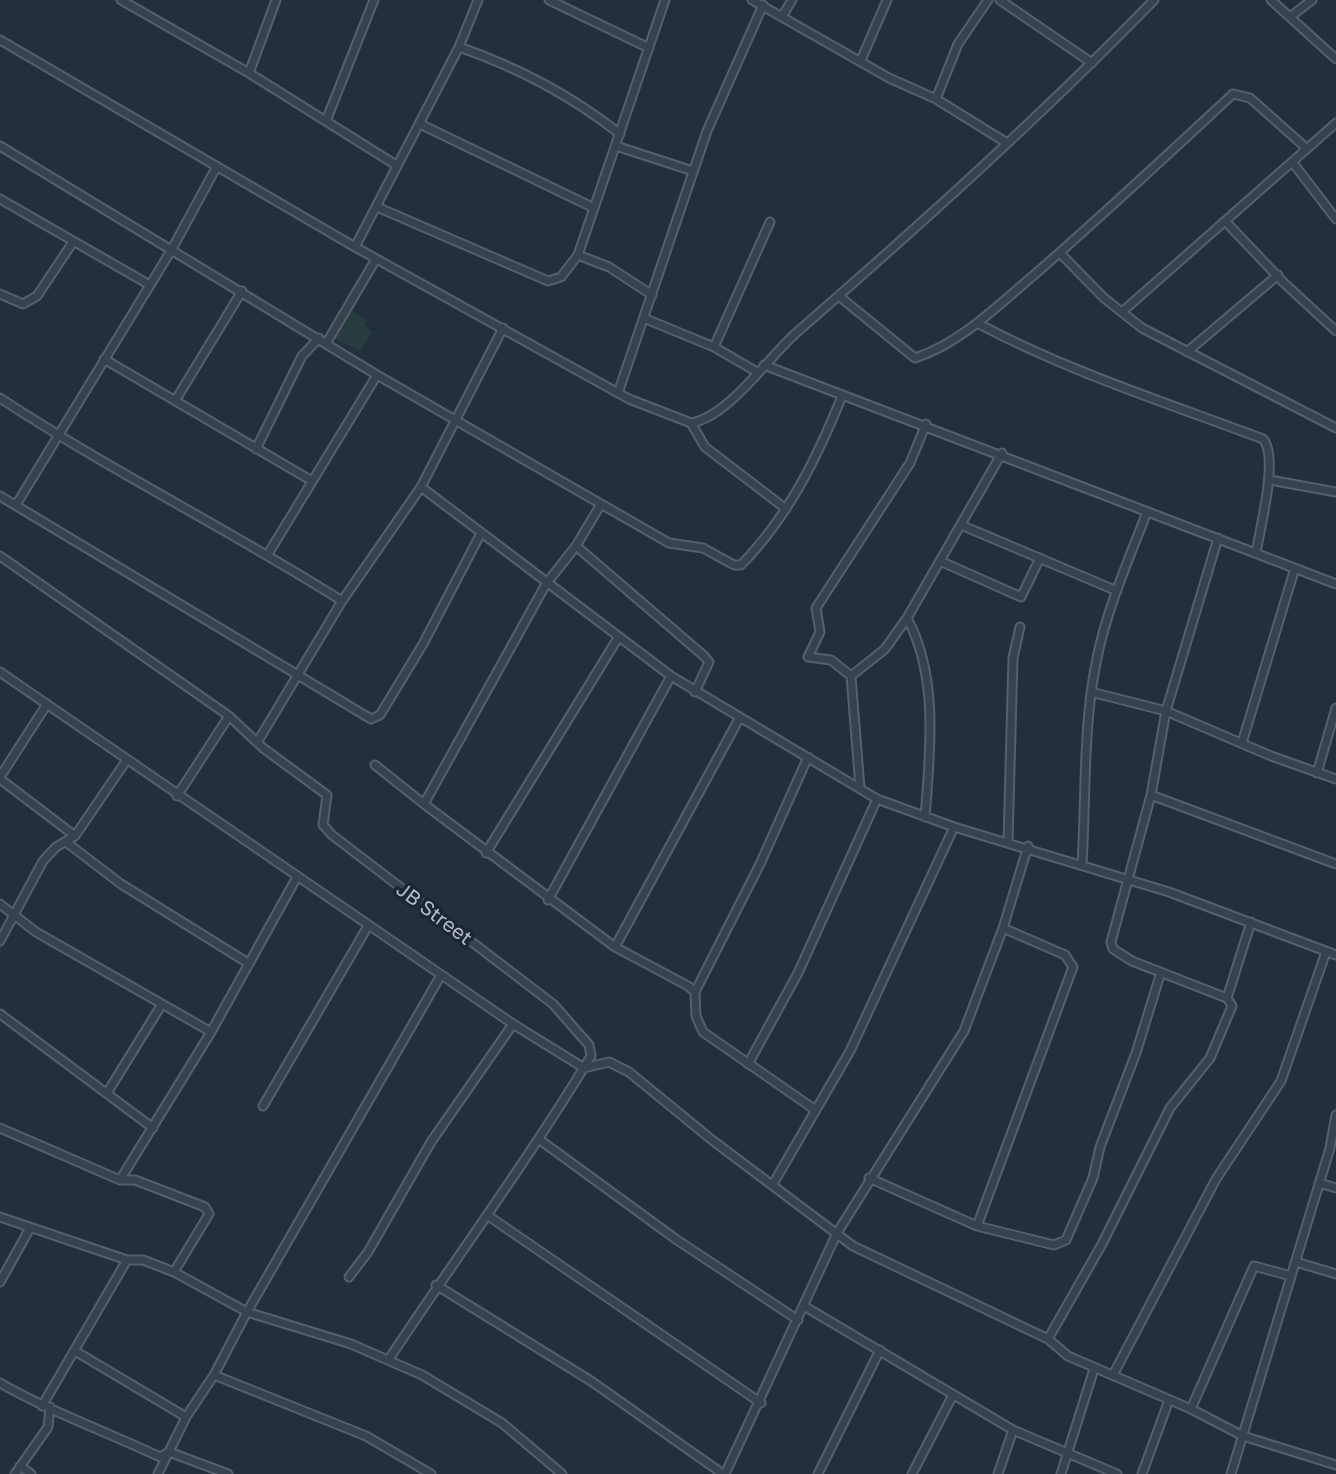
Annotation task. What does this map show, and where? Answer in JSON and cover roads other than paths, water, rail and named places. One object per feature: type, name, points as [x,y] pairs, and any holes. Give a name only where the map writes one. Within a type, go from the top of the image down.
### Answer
[{"type":"street","points":[[121,0],[249,73],[396,165]]},
{"type":"street","points":[[249,73],[276,0]]},
{"type":"street","points":[[326,121],[374,0]]},
{"type":"street","points":[[355,247],[459,47],[478,0]]},
{"type":"street","points":[[549,0],[649,48]]},
{"type":"street","points":[[377,207],[548,281],[561,277],[578,255],[665,0]]},
{"type":"street","points":[[752,0],[889,78],[936,99],[1007,143]]},
{"type":"street","points":[[783,15],[792,0]]},
{"type":"street","points":[[861,60],[887,0]]},
{"type":"street","points":[[936,99],[958,44],[988,0]]},
{"type":"street","points":[[1000,0],[1092,63]]},
{"type":"street","points":[[0,40],[376,259],[618,393],[674,419],[691,423],[716,413],[764,365],[1092,63],[1154,0]]},
{"type":"street","points":[[1271,0],[1336,59]]},
{"type":"street","points":[[1290,17],[1312,0]]},
{"type":"street","points":[[618,393],[646,319],[693,171],[763,5]]},
{"type":"street","points":[[459,47],[494,58],[533,77],[620,134]]},
{"type":"street","points":[[840,297],[915,358],[977,323],[1060,253],[1233,94],[1250,98],[1305,147]]},
{"type":"street","points":[[1122,312],[1293,163],[1305,147],[1336,123]]},
{"type":"street","points":[[420,124],[592,207]]},
{"type":"street","points":[[0,146],[377,375],[669,543],[712,550],[738,566],[763,541],[786,509],[820,450],[842,396]]},
{"type":"street","points":[[616,146],[693,171]]},
{"type":"street","points":[[1293,163],[1336,219]]},
{"type":"street","points":[[16,505],[172,249],[217,166]]},
{"type":"street","points":[[0,199],[148,284]]},
{"type":"street","points":[[1225,221],[1336,331]]},
{"type":"street","points":[[714,347],[770,222]]},
{"type":"street","points":[[0,294],[23,304],[37,296],[73,242]]},
{"type":"street","points":[[1060,253],[1122,312],[1187,352],[1336,428]]},
{"type":"street","points":[[578,255],[609,267],[652,295]]},
{"type":"street","points":[[256,449],[302,356],[323,340],[376,259]]},
{"type":"street","points":[[1187,352],[1278,275]]},
{"type":"street","points":[[175,401],[242,291]]},
{"type":"street","points":[[646,319],[714,347],[757,372]]},
{"type":"street","points":[[977,323],[1013,342],[1263,439],[1268,445],[1270,480],[1256,553]]},
{"type":"street","points":[[258,741],[296,673],[342,601],[421,487],[503,328]]},
{"type":"street","points":[[104,359],[312,481]]},
{"type":"street","points":[[764,365],[1002,453],[1336,584]]},
{"type":"street","points":[[268,554],[377,375]]},
{"type":"street","points":[[0,398],[59,436],[268,554],[342,601]]},
{"type":"street","points":[[691,423],[705,447],[786,509]]},
{"type":"street","points":[[860,788],[857,712],[851,676],[831,660],[808,657],[820,632],[816,608],[910,463],[926,424]]},
{"type":"street","points":[[851,676],[885,649],[907,618],[1002,453]]},
{"type":"street","points":[[1270,480],[1336,492]]},
{"type":"street","points":[[421,487],[480,535],[671,676],[877,799],[954,827],[1028,846],[1129,878],[1336,955]]},
{"type":"street","points":[[0,496],[371,719],[380,715],[423,644],[480,535]]},
{"type":"street","points":[[424,804],[546,584],[576,546],[601,504]]},
{"type":"street","points":[[1082,864],[1091,692],[1096,660],[1117,591],[1147,512]]},
{"type":"street","points":[[961,525],[1117,591]]},
{"type":"street","points":[[1048,1339],[1102,1244],[1170,1108],[1210,1058],[1232,1006],[1227,998],[1132,961],[1113,949],[1113,930],[1151,795],[1166,711],[1218,538]]},
{"type":"street","points":[[576,546],[709,662],[695,692]]},
{"type":"street","name":"JB Street","points":[[0,556],[229,716],[327,795],[323,825],[332,835],[553,1004],[589,1045],[591,1056],[584,1068]]},
{"type":"street","points":[[940,561],[1021,597],[1040,558]]},
{"type":"street","points":[[1242,743],[1295,568]]},
{"type":"street","points":[[907,618],[922,654],[930,718],[925,817]]},
{"type":"street","points":[[1008,842],[1013,658],[1020,627]]},
{"type":"street","points":[[486,853],[618,638]]},
{"type":"street","points":[[0,672],[368,926],[584,1068]]},
{"type":"street","points":[[548,900],[671,676]]},
{"type":"street","points":[[1091,692],[1166,711],[1336,779]]},
{"type":"street","points":[[47,704],[0,778],[75,836]]},
{"type":"street","points":[[1317,773],[1336,708]]},
{"type":"street","points":[[177,796],[229,716]]},
{"type":"street","points":[[615,947],[740,717]]},
{"type":"street","points":[[808,757],[760,864],[695,992],[696,1016],[703,1032],[814,1109]]},
{"type":"street","points":[[0,941],[43,861],[75,836],[126,761]]},
{"type":"street","points":[[375,765],[548,900],[615,947],[695,992]]},
{"type":"street","points":[[1151,795],[1336,864]]},
{"type":"street","points":[[748,1064],[798,973],[877,799]]},
{"type":"street","points":[[773,1184],[850,1051],[954,827]]},
{"type":"street","points":[[66,842],[121,884],[248,963]]},
{"type":"street","points":[[436,1285],[591,1381],[724,1474],[761,1403],[837,1233],[964,1031],[1003,928],[1028,846]]},
{"type":"street","points":[[120,1180],[211,1032],[297,877]]},
{"type":"street","points":[[0,904],[49,940],[211,1032]]},
{"type":"street","points":[[1227,998],[1251,922]]},
{"type":"street","points":[[263,1106],[368,926]]},
{"type":"street","points":[[977,1226],[1073,967],[1065,955],[1003,928]]},
{"type":"street","points":[[1113,1375],[1216,1179],[1281,1081],[1326,952]]},
{"type":"street","points":[[869,1178],[977,1226],[1054,1245],[1066,1240],[1093,1178],[1100,1147],[1136,1053],[1161,972]]},
{"type":"street","points":[[158,1474],[186,1417],[214,1375],[441,975]]},
{"type":"street","points":[[107,1093],[162,1004]]},
{"type":"street","points":[[0,1014],[153,1128]]},
{"type":"street","points":[[349,1277],[368,1252],[431,1142],[513,1024]]},
{"type":"street","points":[[389,1359],[436,1285],[540,1140],[584,1068],[609,1062],[629,1072],[712,1140],[874,1257],[1048,1339],[1068,1356],[1094,1369],[1191,1409],[1243,1436],[1336,1465]]},
{"type":"street","points":[[1231,1474],[1296,1262],[1336,1115]]},
{"type":"street","points":[[0,1128],[120,1180],[135,1180],[205,1207],[209,1214],[174,1272]]},
{"type":"street","points":[[540,1140],[688,1248],[798,1320]]},
{"type":"street","points":[[1319,1183],[1336,1188]]},
{"type":"street","points":[[487,1215],[761,1403]]},
{"type":"street","points":[[0,1217],[127,1260],[143,1260],[174,1272],[247,1312],[389,1359],[454,1391],[502,1423],[562,1474]]},
{"type":"street","points":[[0,1282],[30,1228]]},
{"type":"street","points":[[15,1474],[48,1427],[46,1407],[127,1260]]},
{"type":"street","points":[[1296,1262],[1336,1274]]},
{"type":"street","points":[[1191,1409],[1254,1266],[1291,1276]]},
{"type":"street","points":[[804,1306],[1013,1430],[1117,1474]]},
{"type":"street","points":[[818,1474],[880,1350]]},
{"type":"street","points":[[75,1351],[186,1417]]},
{"type":"street","points":[[1061,1474],[1094,1369]]},
{"type":"street","points":[[214,1375],[366,1436],[431,1474]]},
{"type":"street","points":[[0,1383],[46,1407],[160,1457],[169,1452],[228,1474]]},
{"type":"street","points":[[912,1474],[953,1395]]},
{"type":"street","points":[[1142,1474],[1169,1400]]},
{"type":"street","points":[[998,1474],[1013,1430]]},
{"type":"street","points":[[20,1466],[31,1474]]}]
